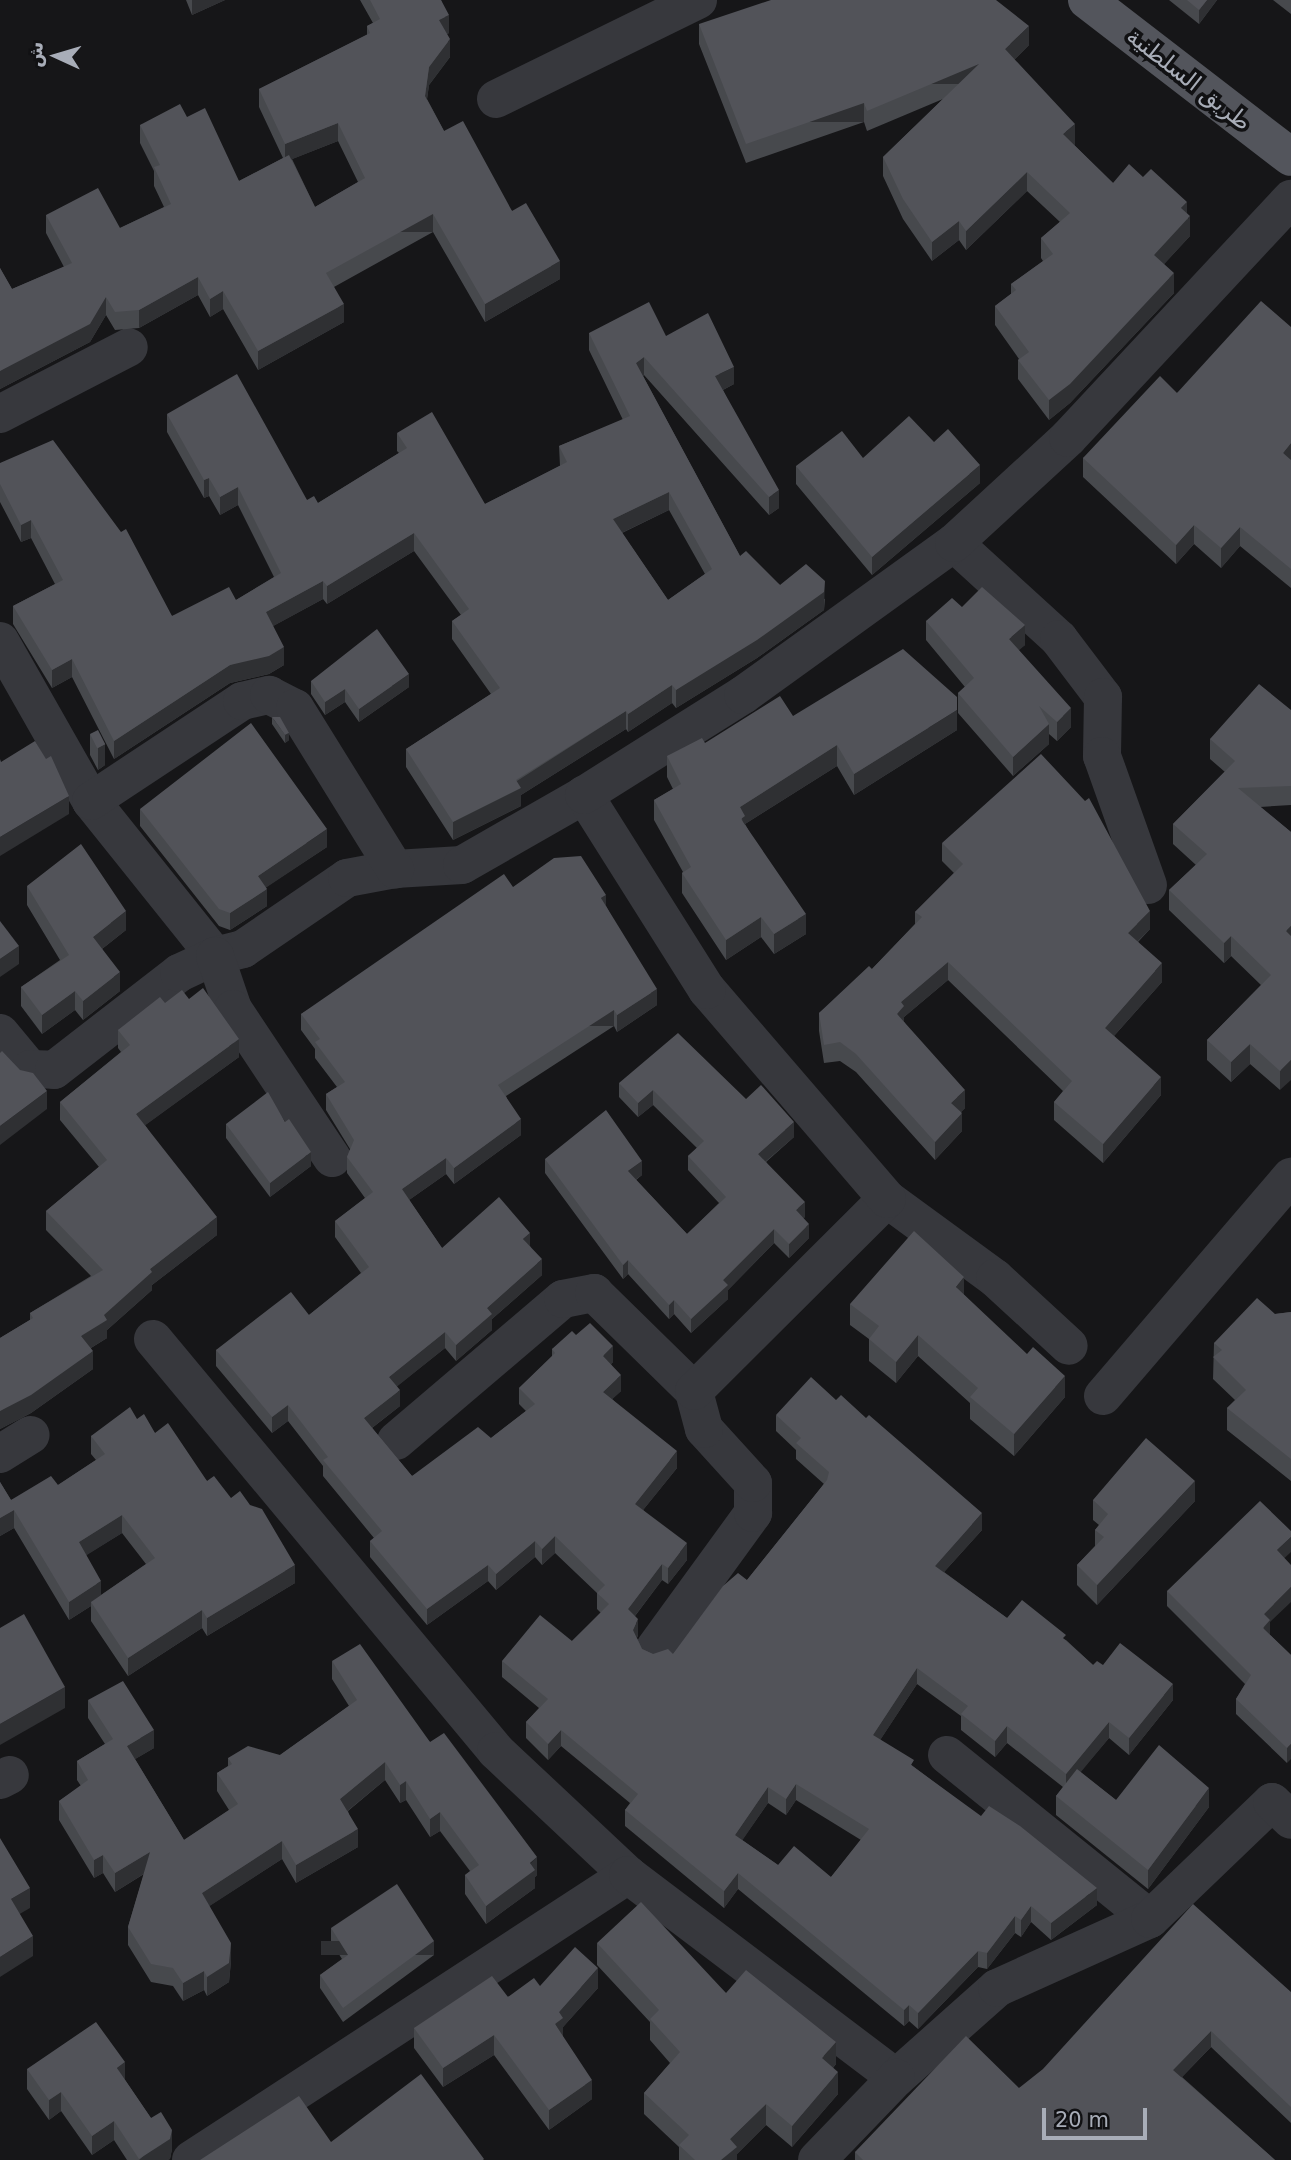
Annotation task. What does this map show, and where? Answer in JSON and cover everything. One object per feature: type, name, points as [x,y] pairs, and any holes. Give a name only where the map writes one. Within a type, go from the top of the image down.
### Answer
[{"type":"main road","name":"طريق السلطنية","points":[[1087,0],[1291,158]]},
{"type":"street","points":[[496,99],[698,0]]},
{"type":"street","points":[[0,1033],[30,1069],[54,1070],[179,973],[215,956],[243,949],[347,878],[395,869],[462,865],[584,795],[743,695],[954,543],[1068,438],[1291,199]]},
{"type":"street","points":[[0,414],[129,348]]},
{"type":"street","points":[[954,543],[1059,639],[1103,697],[1102,755],[1148,884]]},
{"type":"street","points":[[0,640],[91,802],[215,956],[233,1009],[332,1158]]},
{"type":"street","points":[[91,802],[242,701],[269,695],[295,708],[395,869]]},
{"type":"street","points":[[584,795],[707,990],[887,1199],[995,1278],[1069,1346]]},
{"type":"street","points":[[1103,1396],[1291,1177]]},
{"type":"street","points":[[694,1391],[887,1199]]},
{"type":"street","points":[[396,1441],[563,1299],[594,1293],[694,1391],[704,1429],[753,1483],[752,1513],[655,1648]]},
{"type":"street","points":[[153,1339],[496,1751],[628,1875],[895,2078]]},
{"type":"street","points":[[947,1755],[1150,1919]]},
{"type":"street","points":[[817,2160],[895,2078],[997,1988],[1150,1919],[1285,1801]]},
{"type":"street","points":[[191,2160],[628,1875]]},
{"type":"building","points":[[370,0],[441,0],[449,15],[439,20],[450,39],[429,67],[425,96],[444,131],[463,121],[512,211],[526,203],[560,261],[485,304],[433,214],[326,273],[344,304],[258,351],[223,291],[210,299],[198,277],[139,310],[115,312],[106,297],[90,324],[0,371],[0,268],[12,289],[72,263],[46,215],[98,188],[120,228],[171,204],[154,167],[160,165],[140,125],[180,104],[187,117],[205,108],[239,181],[289,155],[315,207],[365,178],[338,123],[285,144],[259,89],[370,33],[367,26],[380,19]]},
{"type":"building","points":[[771,0],[996,0],[1029,26],[1005,49],[1075,124],[1063,134],[1113,183],[1129,164],[1143,177],[1151,169],[1187,202],[1181,208],[1190,216],[1154,255],[1174,273],[1070,384],[1049,400],[1018,360],[1029,352],[995,306],[1016,290],[1011,284],[1053,254],[1041,238],[1070,213],[1027,172],[966,231],[959,221],[932,242],[903,199],[883,157],[979,64],[867,111],[864,103],[746,144],[699,24]]},
{"type":"building","points":[[1187,0],[1207,0],[1199,10]]},
{"type":"building","points":[[1261,301],[1291,327],[1291,443],[1283,453],[1291,460],[1291,569],[1240,527],[1221,548],[1194,525],[1176,545],[1083,458],[1160,376],[1177,393]]},
{"type":"building","points":[[649,302],[666,336],[708,313],[734,367],[715,376],[779,490],[769,497],[644,357],[636,363],[740,556],[746,551],[780,585],[806,564],[825,581],[824,592],[757,640],[676,690],[672,685],[516,780],[521,788],[453,822],[406,749],[500,688],[452,621],[469,609],[414,533],[327,586],[323,581],[266,612],[284,647],[269,656],[230,665],[114,741],[72,659],[52,670],[13,606],[63,580],[31,520],[21,525],[0,484],[0,463],[53,440],[121,532],[126,529],[172,616],[229,587],[236,600],[281,573],[238,487],[220,497],[209,478],[204,480],[167,414],[237,374],[307,500],[314,496],[318,503],[407,448],[397,433],[432,412],[485,504],[567,462],[559,446],[630,416],[589,333]],"holes":[[[669,492],[712,569],[668,600],[613,519]]]},
{"type":"building","points":[[909,416],[934,442],[948,429],[980,465],[872,557],[796,466],[842,431],[863,458]]},
{"type":"building","points":[[982,587],[1025,625],[1009,639],[1071,708],[1057,722],[1039,706],[1049,724],[1013,757],[958,693],[974,678],[926,621],[952,598],[962,607]]},
{"type":"building","points":[[377,629],[409,674],[359,709],[345,689],[325,702],[311,681]]},
{"type":"building","points":[[903,649],[957,697],[957,710],[854,774],[837,745],[740,807],[745,816],[741,819],[806,914],[774,934],[761,917],[726,940],[682,873],[691,867],[654,800],[681,784],[667,756],[702,738],[705,743],[780,696],[793,716]]},
{"type":"building","points":[[1259,684],[1291,710],[1291,786],[1238,788],[1291,832],[1291,926],[1286,931],[1291,936],[1291,1060],[1280,1071],[1250,1044],[1231,1062],[1207,1040],[1271,975],[1231,936],[1224,943],[1169,890],[1207,854],[1173,824],[1235,761],[1210,739]]},
{"type":"building","points":[[272,717],[280,717],[289,733],[285,735]]},
{"type":"building","points":[[251,723],[327,829],[258,876],[267,889],[230,913],[219,909],[140,809]]},
{"type":"building","points":[[98,730],[105,744],[97,748],[90,734]]},
{"type":"building","points":[[35,741],[46,759],[51,756],[69,796],[0,837],[0,759],[1,762]]},
{"type":"building","points":[[1041,754],[1085,801],[1089,798],[1150,911],[1128,933],[1162,963],[1105,1028],[1161,1077],[1103,1144],[1054,1102],[1072,1081],[948,962],[901,1002],[904,1006],[897,1014],[965,1090],[951,1103],[962,1113],[935,1142],[856,1054],[840,1042],[824,1045],[819,1013],[869,966],[872,969],[922,917],[915,912],[963,864],[942,843]]},
{"type":"building","points":[[81,844],[126,911],[93,937],[120,972],[83,1001],[75,991],[42,1015],[21,987],[69,955],[27,886]]},
{"type":"building","points":[[581,856],[606,895],[601,898],[657,989],[617,1015],[614,1010],[498,1085],[521,1119],[454,1168],[446,1158],[402,1189],[442,1248],[499,1197],[530,1233],[523,1239],[542,1259],[487,1308],[492,1314],[456,1345],[445,1332],[389,1377],[400,1390],[364,1418],[412,1476],[478,1427],[491,1438],[535,1404],[519,1388],[555,1353],[552,1349],[572,1331],[576,1335],[590,1323],[613,1346],[603,1356],[621,1375],[603,1392],[677,1451],[635,1504],[687,1543],[668,1568],[662,1564],[628,1609],[638,1619],[633,1630],[642,1649],[653,1654],[668,1649],[673,1654],[723,1586],[738,1573],[747,1580],[827,1480],[829,1472],[796,1443],[801,1438],[776,1415],[811,1377],[836,1400],[841,1395],[866,1418],[869,1415],[982,1513],[935,1566],[1007,1618],[1022,1600],[1066,1635],[1063,1638],[1093,1665],[1097,1661],[1103,1665],[1120,1643],[1173,1684],[1129,1738],[1109,1722],[1066,1774],[1007,1726],[995,1741],[961,1714],[968,1706],[917,1668],[873,1735],[914,1760],[911,1765],[981,1816],[989,1806],[1020,1826],[1097,1888],[1051,1923],[1031,1906],[1021,1920],[1015,1916],[987,1953],[978,1951],[918,2013],[909,2005],[904,2010],[738,1873],[724,1891],[625,1810],[638,1794],[561,1730],[548,1744],[526,1722],[548,1699],[502,1661],[540,1615],[572,1641],[609,1604],[597,1593],[605,1585],[555,1536],[542,1549],[535,1541],[496,1574],[488,1565],[427,1609],[370,1541],[382,1531],[323,1460],[328,1457],[288,1405],[272,1417],[216,1350],[291,1292],[309,1315],[369,1267],[335,1221],[373,1192],[347,1157],[354,1140],[326,1094],[345,1082],[315,1042],[320,1039],[301,1014],[504,874],[513,887],[554,858]],"holes":[[[796,1784],[869,1829],[831,1877],[794,1846],[778,1865],[735,1835],[768,1787],[786,1799]]]},
{"type":"building","points":[[0,921],[19,946],[0,959]]},
{"type":"building","points":[[203,988],[239,1039],[136,1114],[217,1217],[150,1269],[152,1272],[104,1315],[107,1320],[81,1336],[93,1351],[31,1395],[0,1411],[0,1338],[33,1318],[30,1313],[103,1270],[46,1211],[107,1160],[60,1102],[130,1045],[118,1030],[160,997],[165,1003],[182,990],[189,999]]},
{"type":"building","points":[[678,1033],[746,1099],[761,1085],[794,1122],[758,1154],[805,1202],[796,1210],[809,1224],[789,1244],[774,1229],[723,1280],[728,1285],[691,1319],[674,1300],[669,1305],[628,1260],[623,1265],[545,1159],[606,1110],[642,1161],[628,1171],[687,1234],[726,1197],[688,1156],[704,1141],[653,1090],[638,1103],[619,1083]]},
{"type":"building","points":[[2,1051],[20,1070],[33,1073],[47,1091],[0,1126],[0,1053]]},
{"type":"building","points":[[268,1092],[285,1122],[289,1119],[311,1152],[270,1183],[226,1124]]},
{"type":"building","points":[[914,1231],[964,1277],[956,1287],[1027,1354],[1033,1347],[1065,1376],[1014,1434],[970,1397],[978,1388],[918,1335],[896,1362],[869,1339],[879,1326],[850,1304]]},
{"type":"building","points":[[1257,1298],[1275,1314],[1291,1312],[1291,1459],[1227,1408],[1246,1390],[1213,1357],[1222,1350],[1214,1343]]},
{"type":"building","points":[[130,1407],[137,1419],[144,1414],[155,1433],[168,1423],[207,1481],[214,1476],[231,1498],[240,1491],[250,1505],[262,1509],[295,1565],[207,1618],[202,1610],[128,1658],[91,1602],[155,1558],[122,1515],[79,1542],[101,1581],[69,1602],[14,1510],[0,1518],[0,1482],[11,1500],[51,1476],[58,1485],[105,1454],[91,1436]]},
{"type":"building","points":[[1146,1438],[1195,1481],[1097,1585],[1077,1565],[1104,1537],[1095,1530],[1108,1514],[1093,1500]]},
{"type":"building","points":[[1260,1501],[1291,1531],[1291,1537],[1277,1550],[1291,1565],[1291,1587],[1264,1614],[1270,1620],[1263,1628],[1291,1655],[1291,1744],[1287,1748],[1236,1699],[1251,1675],[1167,1591]]},
{"type":"building","points":[[24,1614],[65,1687],[0,1724],[0,1628]]},
{"type":"building","points":[[360,1644],[430,1742],[444,1733],[537,1857],[530,1863],[535,1870],[486,1906],[465,1875],[479,1865],[440,1812],[430,1819],[406,1781],[400,1785],[385,1762],[340,1799],[358,1829],[296,1865],[282,1841],[202,1893],[231,1943],[229,1963],[207,1977],[204,1971],[183,1983],[173,1968],[151,1964],[128,1927],[150,1852],[115,1873],[103,1855],[94,1860],[59,1801],[88,1780],[77,1761],[113,1739],[88,1700],[123,1681],[154,1730],[127,1746],[184,1840],[238,1804],[217,1773],[232,1764],[228,1758],[248,1746],[280,1755],[357,1700],[332,1661]]},
{"type":"building","points":[[1159,1745],[1209,1788],[1148,1870],[1056,1796],[1077,1769],[1116,1800]]},
{"type":"building","points":[[0,1838],[30,1888],[11,1899],[33,1936],[0,1957]]},
{"type":"building","points":[[397,1884],[434,1941],[343,2008],[320,1975],[348,1955],[331,1928]]},
{"type":"building","points":[[641,1902],[726,1993],[746,1970],[836,2042],[822,2058],[838,2072],[792,2126],[766,2104],[730,2139],[737,2147],[721,2160],[695,2160],[679,2145],[689,2135],[644,2093],[680,2052],[650,2019],[659,2010],[597,1943]]},
{"type":"building","points":[[1193,1904],[1291,1992],[1291,2107],[1211,2031],[1173,2070],[1275,2160],[863,2160],[855,2152],[966,2036],[1019,2088],[1043,2069]]},
{"type":"building","points":[[575,1947],[598,1968],[559,2012],[563,2018],[555,2024],[592,2080],[549,2110],[494,2035],[443,2068],[414,2028],[492,1976],[508,1997],[534,1978],[540,1986]]},
{"type":"building","points":[[96,2022],[125,2062],[117,2068],[151,2118],[161,2112],[172,2130],[170,2139],[139,2159],[114,2121],[92,2136],[61,2092],[49,2100],[27,2069]]},
{"type":"building","points":[[421,2074],[483,2160],[200,2160],[299,2096],[331,2142]]}]
